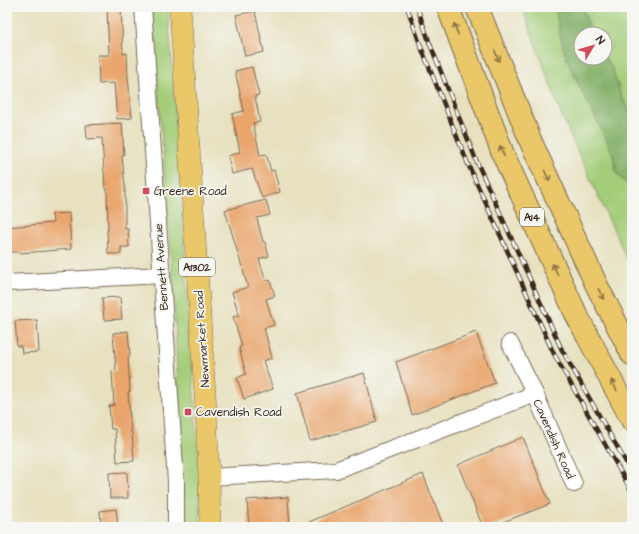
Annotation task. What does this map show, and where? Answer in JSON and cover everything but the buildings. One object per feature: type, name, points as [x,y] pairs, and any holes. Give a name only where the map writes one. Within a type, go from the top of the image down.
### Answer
[{"type":"highway","name":"A14","points":[[448,7],[502,154],[576,314],[632,420]]},
{"type":"highway","name":"A14","points":[[477,7],[531,142],[597,286],[632,354]]},
{"type":"main road","name":"Newmarket Road","points":[[180,7],[206,410],[210,527]]},
{"type":"street","name":"Bennett Avenue","points":[[143,7],[176,482],[176,527]]},
{"type":"street","points":[[7,283],[162,275]]},
{"type":"street","name":"Cavendish Road","points":[[510,343],[535,394],[574,484]]},
{"type":"street","name":"Cavendish Road","points":[[209,477],[336,470],[535,394]]},
{"type":"green space","points":[[152,7],[168,7],[200,481],[200,527],[184,527],[174,298]]},
{"type":"green space","points":[[522,7],[632,7],[632,270],[563,119]]},
{"type":"green space","points":[[554,7],[582,7],[589,26],[573,26],[573,66],[611,66],[612,68],[622,98],[632,116],[632,185],[622,180],[617,174],[610,148],[565,54]]},
{"type":"railway","points":[[407,7],[421,47],[468,164],[554,354],[632,492]]},
{"type":"railway","points":[[417,7],[476,160],[562,350],[632,473]]},
{"type":"place","name":"Greene Road","points":[[146,191]]},
{"type":"place","name":"Cavendish Road","points":[[188,412]]}]
